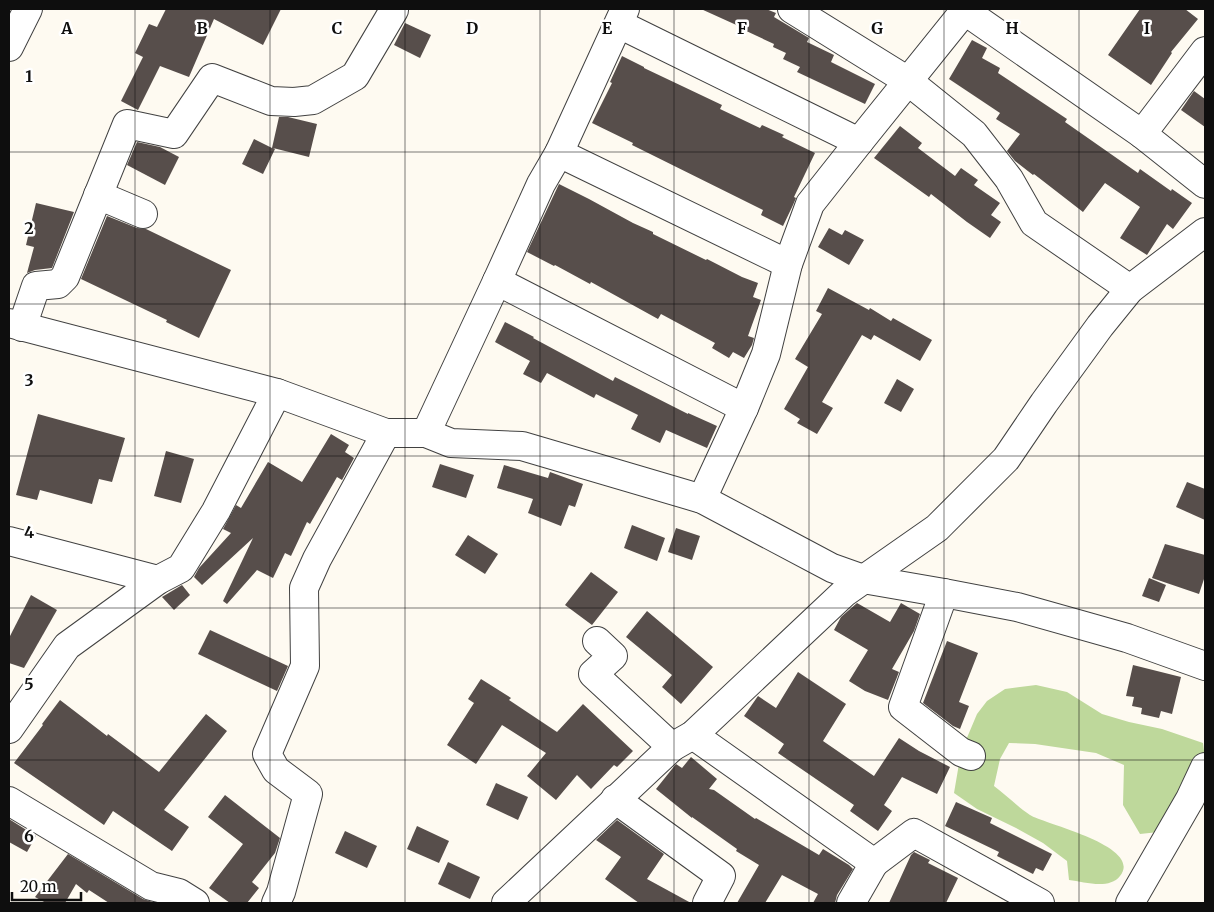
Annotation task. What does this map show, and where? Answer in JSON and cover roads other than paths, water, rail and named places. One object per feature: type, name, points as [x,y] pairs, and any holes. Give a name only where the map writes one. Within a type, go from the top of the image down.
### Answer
[{"type":"street","points":[[9,47],[28,9]]},
{"type":"street","points":[[399,9],[355,76],[313,100],[294,102],[271,101],[212,78],[174,134],[126,124],[64,277],[58,284],[36,286],[16,325],[277,393],[386,433],[426,433],[451,443],[522,446],[702,499],[832,568],[863,579],[1026,610],[1127,638],[1205,666]]},
{"type":"street","points":[[792,9],[908,81],[974,134],[1009,179],[1034,223],[1130,289]]},
{"type":"street","points":[[702,499],[744,408],[766,354],[788,264],[810,204],[966,10],[1142,134],[1205,184]]},
{"type":"street","points":[[426,433],[541,184],[559,153],[622,16],[859,142]]},
{"type":"street","points":[[1142,134],[1205,51]]},
{"type":"street","points":[[559,153],[788,264]]},
{"type":"street","points":[[98,195],[144,214]]},
{"type":"street","points":[[506,903],[616,799],[844,593],[937,528],[1006,459],[1100,326],[1130,289],[1205,232]]},
{"type":"street","points":[[497,281],[744,408]]},
{"type":"street","points":[[9,729],[67,646],[158,580],[181,568],[216,511],[277,393]]},
{"type":"street","points":[[276,903],[281,892],[308,794],[276,770],[268,754],[305,666],[304,588],[317,559],[386,433]]},
{"type":"street","points":[[9,541],[158,580]]},
{"type":"street","points":[[944,593],[903,707],[961,752],[971,756]]},
{"type":"street","points":[[597,641],[613,656],[593,674],[682,741],[874,863]]},
{"type":"street","points":[[1130,903],[1190,799],[1205,768]]},
{"type":"street","points":[[616,799],[721,876],[707,903]]},
{"type":"street","points":[[9,801],[151,886],[179,893],[195,903]]},
{"type":"street","points":[[850,903],[874,863],[914,833],[1040,903]]}]
